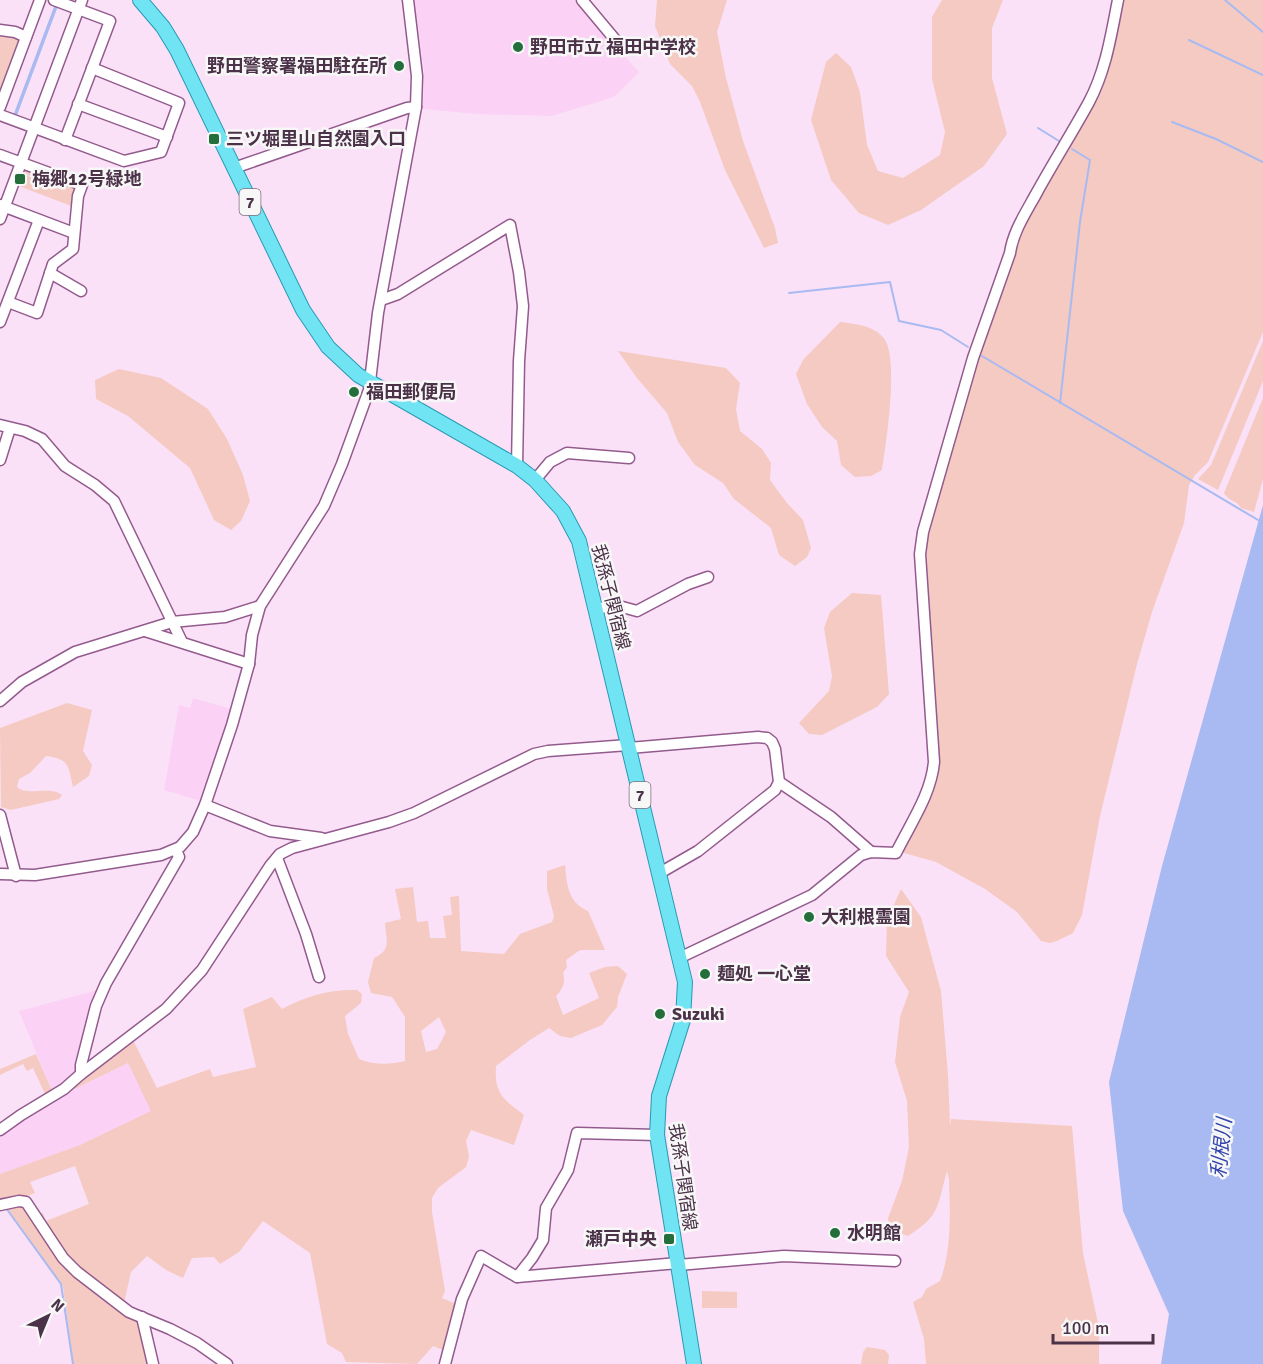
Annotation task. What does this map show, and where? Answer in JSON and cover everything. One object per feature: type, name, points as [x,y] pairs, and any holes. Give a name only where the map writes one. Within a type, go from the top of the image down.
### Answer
[{"type":"main road","name":"我孫子関宿線","points":[[140,0],[155,15],[177,50],[315,331],[345,365],[371,384],[517,466],[535,480],[558,504],[575,533],[583,554],[685,981],[685,1009],[659,1096],[657,1135],[694,1364]]},
{"type":"street","points":[[0,107],[4,89],[40,0]]},
{"type":"street","points":[[54,0],[80,4],[110,21],[65,140]]},
{"type":"street","points":[[0,874],[35,875],[161,855],[176,850],[193,832],[222,757],[249,663],[256,615],[324,506],[371,384],[381,300],[416,107],[417,75],[408,0]]},
{"type":"street","points":[[582,0],[623,49]]},
{"type":"street","points":[[679,958],[812,895],[861,855],[871,852],[896,853],[921,806],[933,774],[934,747],[920,554],[922,531],[973,359],[1010,254],[1012,240],[1036,193],[1090,101],[1102,74],[1118,0]]},
{"type":"street","points":[[0,219],[2,206],[21,162],[80,4]]},
{"type":"street","points":[[0,30],[26,36]]},
{"type":"street","points":[[0,115],[124,161],[161,152],[179,103],[92,69]]},
{"type":"street","points":[[78,104],[167,138]]},
{"type":"street","points":[[234,168],[406,108],[416,107]]},
{"type":"street","points":[[0,154],[82,185],[78,196],[73,249],[53,264],[37,313],[8,302]]},
{"type":"street","points":[[2,206],[74,233]]},
{"type":"street","points":[[0,321],[39,220]]},
{"type":"street","points":[[381,300],[398,294],[510,225],[523,306],[519,361],[517,466]]},
{"type":"street","points":[[50,273],[81,291]]},
{"type":"street","points":[[0,460],[5,426],[25,431],[42,439],[65,466],[96,485],[114,501],[182,642]]},
{"type":"street","points":[[535,480],[554,459],[567,453],[629,458]]},
{"type":"street","points":[[596,609],[615,605],[637,611],[688,584],[708,577]]},
{"type":"street","points":[[0,701],[22,682],[75,652],[172,622],[225,617],[260,606]]},
{"type":"street","points":[[144,630],[249,663]]},
{"type":"street","points":[[0,1130],[64,1089],[166,1009],[202,970],[277,858],[292,848],[414,813],[534,754],[758,737],[767,738],[772,742],[779,782],[769,795],[698,851],[658,874]]},
{"type":"street","points":[[779,782],[831,817],[871,852]]},
{"type":"street","points":[[205,805],[270,831],[324,838]]},
{"type":"street","points":[[0,815],[16,876]]},
{"type":"street","points":[[81,1074],[81,1065],[96,1006],[106,983],[179,857],[176,850]]},
{"type":"street","points":[[277,858],[306,934],[319,977]]},
{"type":"street","points":[[516,1277],[543,1240],[547,1204],[568,1170],[578,1133],[657,1135]]},
{"type":"street","points":[[0,1205],[26,1202],[63,1258],[115,1302],[129,1312],[197,1343],[227,1364]]},
{"type":"street","points":[[445,1364],[462,1299],[481,1256],[516,1277],[784,1256],[895,1261]]},
{"type":"street","points":[[142,1317],[153,1364]]},
{"type":"shaded area","name":"野田市立 福田中学校","points":[[414,0],[574,0],[639,72],[614,97],[552,116],[477,114],[423,109],[424,70]]},
{"type":"shaded area","points":[[657,0],[727,0],[717,32],[726,78],[743,141],[775,228],[778,243],[764,248],[725,170],[692,86],[670,64],[655,26]]},
{"type":"shaded area","points":[[942,0],[1003,0],[992,28],[992,78],[1007,134],[984,166],[921,210],[888,225],[859,213],[831,180],[811,120],[826,62],[836,53],[851,67],[860,92],[867,145],[878,171],[903,178],[940,155],[945,132],[932,79],[932,17]]},
{"type":"shaded area","points":[[1121,0],[1263,0],[1263,332],[1208,462],[1189,485],[1184,523],[1152,612],[1137,664],[1100,816],[1082,915],[1073,933],[1050,943],[1041,941],[1017,912],[985,889],[936,862],[903,851],[933,786],[924,572],[925,537],[987,320],[1026,220],[1087,115]]},
{"type":"shaded area","points":[[0,33],[11,34],[21,40],[4,86],[0,89]]},
{"type":"shaded area","points":[[25,169],[76,187],[74,207],[19,186],[23,174],[72,194],[23,173]]},
{"type":"shaded area","points":[[840,322],[874,330],[883,337],[888,347],[891,381],[886,441],[882,470],[871,476],[855,477],[841,465],[837,441],[822,427],[807,404],[796,374],[803,360]]},
{"type":"shaded area","points":[[1263,341],[1263,381],[1218,490],[1198,479],[1211,465]]},
{"type":"shaded area","points":[[618,351],[726,368],[740,383],[736,409],[740,431],[762,449],[771,463],[770,480],[803,520],[811,548],[807,557],[795,566],[779,555],[771,528],[734,499],[723,483],[695,465],[678,442],[667,413],[637,378]]},
{"type":"shaded area","points":[[119,369],[161,378],[208,409],[227,439],[243,475],[250,501],[241,521],[231,530],[214,520],[190,468],[128,416],[96,399],[95,380]]},
{"type":"shaded area","points":[[1263,398],[1263,479],[1254,512],[1241,508],[1224,493]]},
{"type":"shaded area","points":[[852,593],[881,595],[889,694],[877,707],[822,735],[809,734],[799,723],[829,691],[832,676],[824,628],[830,612]]},
{"type":"shaded area","points":[[193,698],[232,709],[201,801],[164,790],[179,705],[190,708]]},
{"type":"shaded area","points":[[67,703],[92,710],[83,751],[92,765],[89,776],[73,787],[67,765],[60,759],[46,756],[30,773],[19,779],[17,787],[27,791],[57,792],[62,795],[59,799],[11,810],[1,807],[0,728]]},
{"type":"shaded area","points":[[565,865],[572,898],[588,911],[605,950],[580,950],[566,960],[563,986],[556,996],[563,1015],[599,998],[589,973],[605,967],[618,966],[627,974],[618,997],[617,1007],[602,1025],[571,1038],[560,1036],[549,1028],[496,1066],[498,1090],[510,1105],[524,1115],[514,1145],[471,1130],[466,1141],[469,1157],[466,1167],[438,1188],[432,1198],[432,1212],[445,1291],[442,1298],[458,1305],[445,1351],[433,1346],[417,1364],[346,1362],[342,1353],[327,1344],[310,1253],[263,1221],[239,1252],[220,1264],[214,1257],[192,1258],[183,1278],[166,1270],[147,1256],[131,1272],[124,1303],[141,1318],[152,1364],[73,1364],[63,1286],[7,1208],[17,1203],[39,1215],[43,1213],[46,1221],[89,1204],[75,1166],[30,1182],[35,1193],[19,1199],[0,1201],[0,1174],[80,1145],[151,1111],[128,1063],[52,1100],[132,1038],[157,1088],[210,1069],[213,1077],[256,1067],[243,1009],[272,997],[282,1009],[318,994],[357,990],[362,994],[361,1003],[345,1016],[348,1034],[359,1059],[382,1064],[405,1061],[405,1017],[392,997],[371,993],[368,982],[374,958],[386,948],[385,923],[401,919],[395,889],[413,887],[417,922],[428,921],[430,938],[446,938],[443,916],[452,915],[450,897],[459,896],[461,951],[504,954],[520,934],[552,922],[554,916],[547,889],[547,871]],"holes":[[[439,1017],[446,1032],[437,1049],[426,1052],[421,1031]]]},
{"type":"shaded area","points":[[901,889],[921,917],[941,991],[950,1126],[951,1119],[1072,1126],[1083,1253],[1099,1328],[1099,1364],[926,1364],[924,1339],[913,1302],[922,1297],[926,1289],[940,1281],[944,1269],[949,1230],[949,1179],[947,1171],[936,1209],[919,1229],[908,1236],[889,1230],[888,1218],[902,1181],[909,1147],[907,1101],[895,1062],[900,1017],[909,992],[886,956],[887,920]]},
{"type":"shaded area","points":[[101,989],[77,1075],[53,1093],[19,1011]]},
{"type":"shaded area","points":[[36,1054],[53,1093],[46,1096],[33,1068],[27,1071],[23,1064],[0,1075],[0,1069]]},
{"type":"shaded area","points":[[128,1063],[152,1111],[80,1145],[0,1174],[0,1132],[52,1100]]},
{"type":"shaded area","points":[[702,1291],[737,1292],[737,1308],[702,1308]]},
{"type":"shaded area","points":[[867,1347],[885,1350],[889,1355],[888,1364],[861,1364],[863,1352]]},
{"type":"water","points":[[55,4],[58,6],[16,118],[13,116]]},
{"type":"water","name":"利根川","points":[[1263,505],[1263,1364],[1161,1364],[1169,1314],[1123,1211],[1109,1082],[1162,866]]},
{"type":"waterway","points":[[1225,0],[1263,32]]},
{"type":"waterway","points":[[1189,40],[1263,75]]},
{"type":"waterway","points":[[1172,122],[1216,139],[1263,162]]},
{"type":"waterway","points":[[1038,128],[1059,141]]},
{"type":"waterway","points":[[1060,403],[1080,222],[1090,160],[1072,149]]},
{"type":"waterway","points":[[789,293],[890,282],[899,321],[941,330],[968,347]]},
{"type":"waterway","points":[[982,356],[1263,523]]},
{"type":"waterway","points":[[6,1208],[61,1284],[73,1364]]},
{"type":"place","name":"野田市立 福田中学校","points":[[518,47]]},
{"type":"place","name":"野田警察署福田駐在所","points":[[399,66]]},
{"type":"place","name":"三ツ堀里山自然園入口","points":[[214,139]]},
{"type":"place","name":"梅郷12号緑地","points":[[20,179]]},
{"type":"place","name":"福田郵便局","points":[[354,392]]},
{"type":"place","name":"大利根霊園","points":[[809,917]]},
{"type":"place","name":"麺処 一心堂","points":[[705,974]]},
{"type":"place","name":"Suzuki","points":[[660,1014]]},
{"type":"place","name":"水明館","points":[[835,1233]]},
{"type":"place","name":"瀬戸中央","points":[[669,1239]]}]
